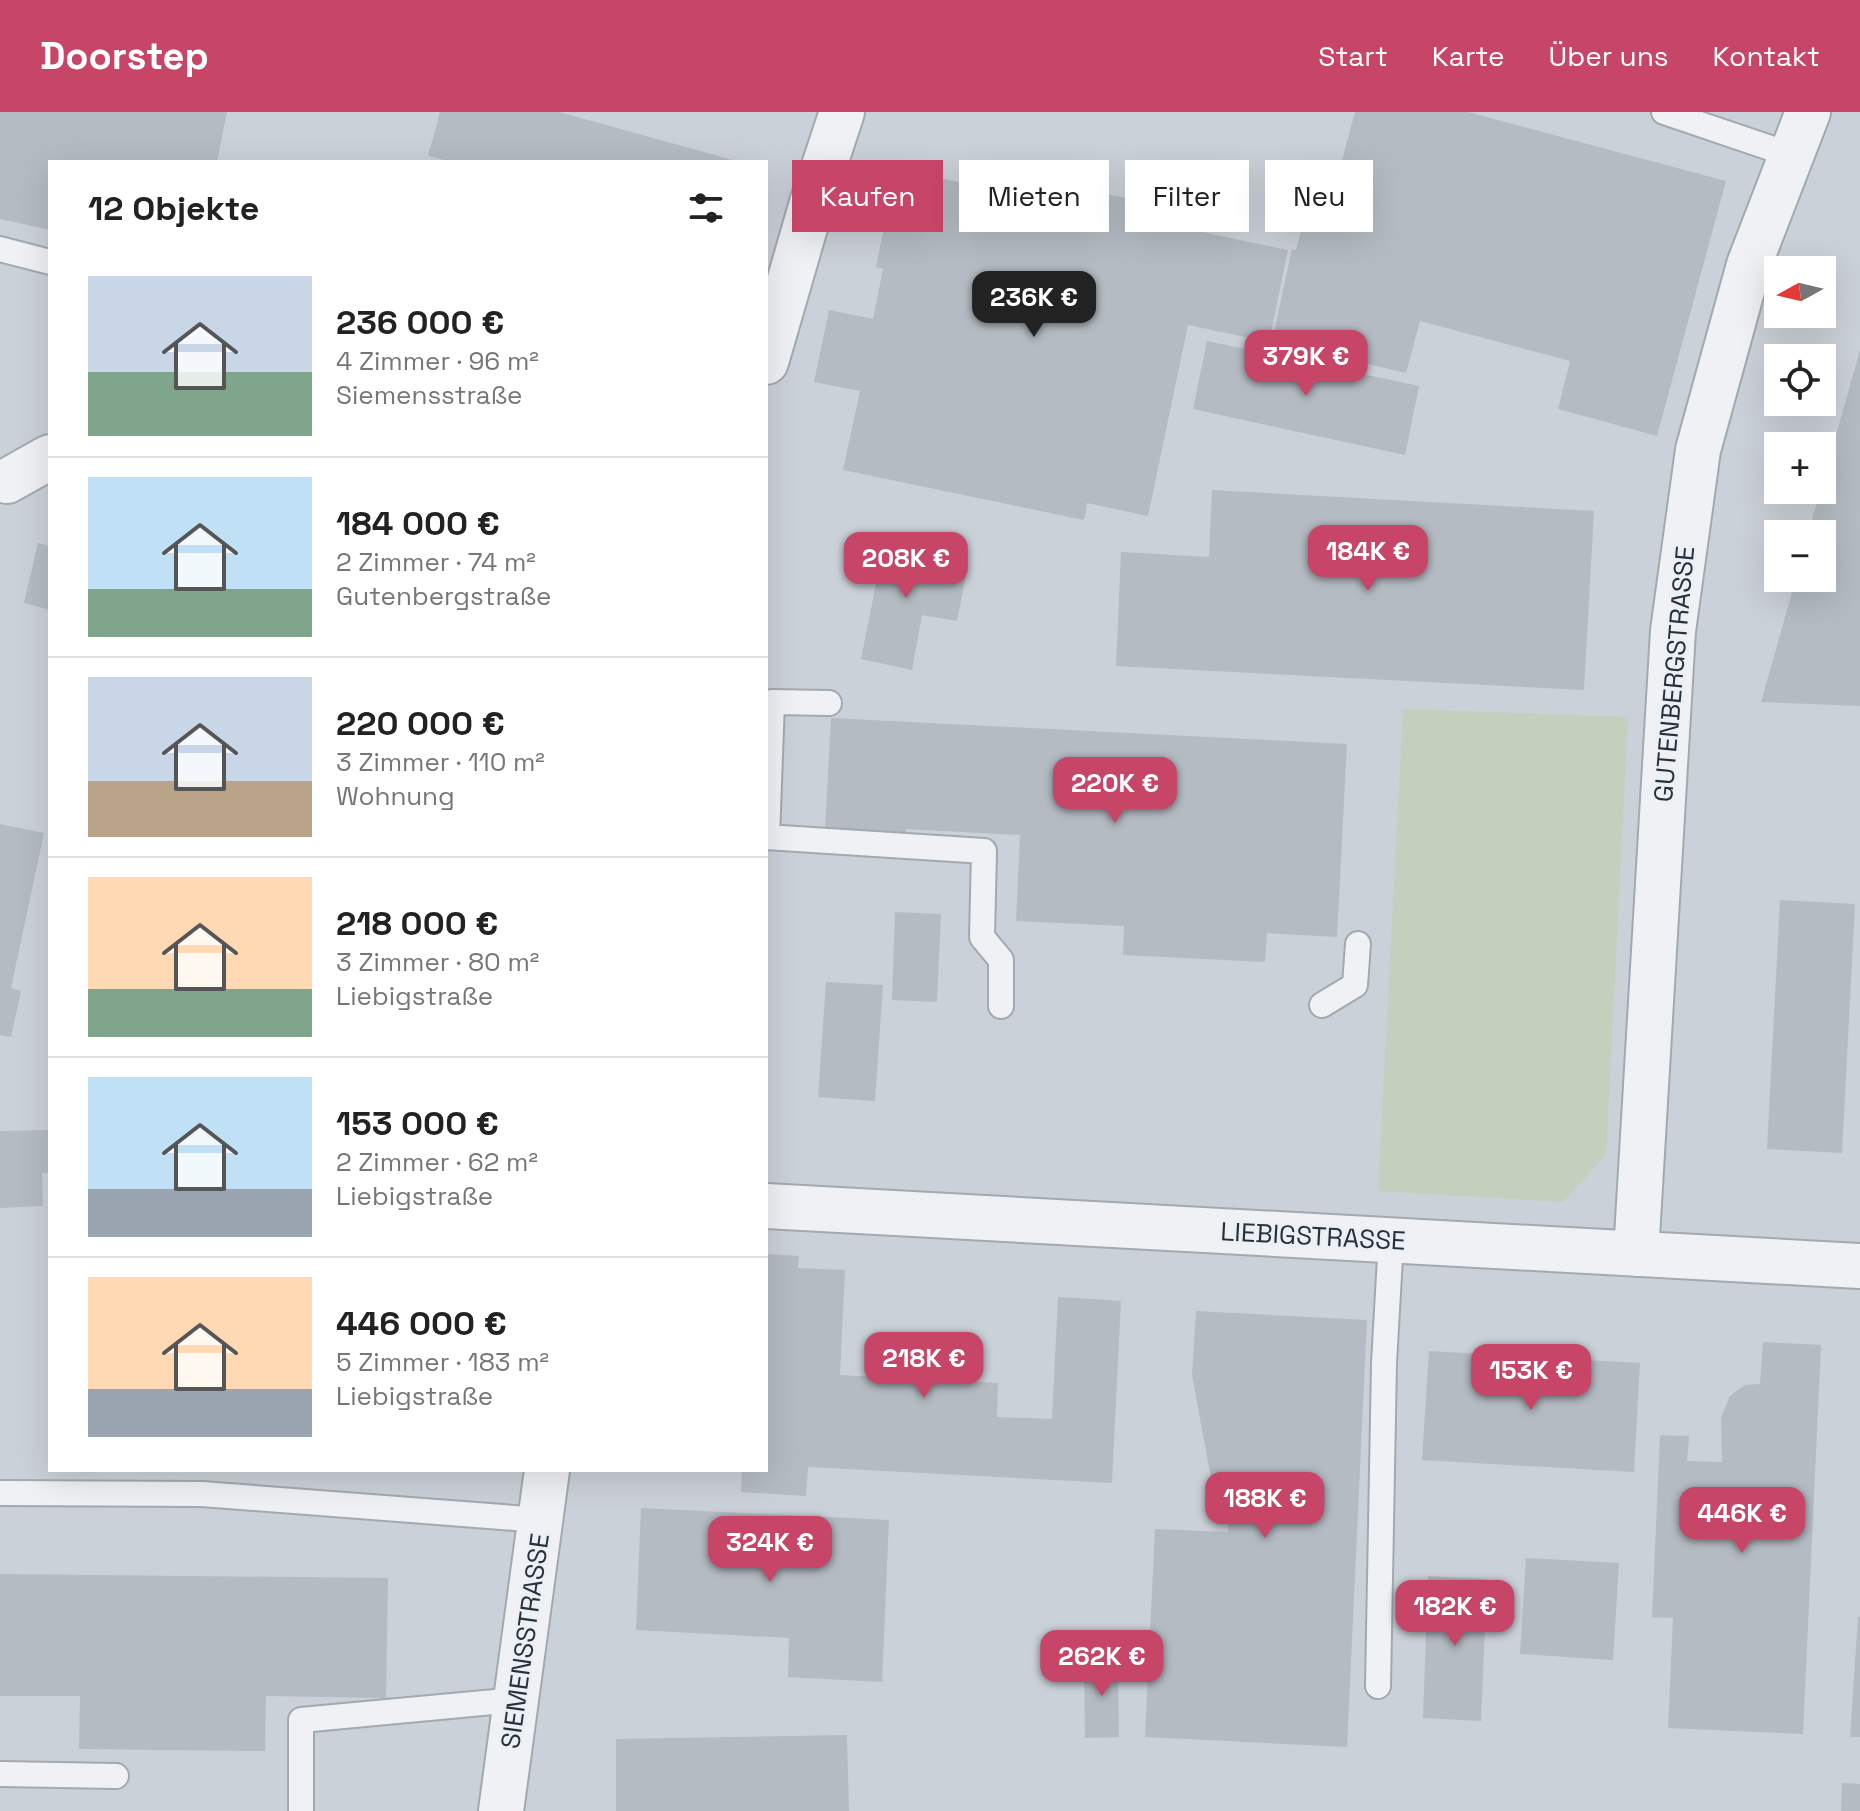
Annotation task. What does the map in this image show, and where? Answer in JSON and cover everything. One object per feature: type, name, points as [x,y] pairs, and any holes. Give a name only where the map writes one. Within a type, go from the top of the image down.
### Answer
[{"type":"street","points":[[768,355],[842,112]]},
{"type":"street","name":"GUTENBERGSTRASSE","points":[[1636,1254],[1673,631],[1695,465],[1749,265],[1808,112]]},
{"type":"street","points":[[7,481],[48,458]]},
{"type":"street","name":"LIEBIGSTRASSE","points":[[768,1206],[1860,1266]]},
{"type":"street","name":"SIEMENSSTRASSE","points":[[501,1811],[547,1472]]},
{"type":"lane","points":[[1664,112],[1791,155]]},
{"type":"lane","points":[[0,249],[48,261]]},
{"type":"lane","points":[[768,792],[772,702],[829,703]]},
{"type":"lane","points":[[768,837],[984,851],[982,937],[1001,960],[1001,1006]]},
{"type":"lane","points":[[1322,1005],[1355,985],[1358,944]]},
{"type":"lane","points":[[1378,1686],[1384,1363],[1391,1240]]},
{"type":"lane","points":[[0,1493],[202,1494],[541,1520]]},
{"type":"lane","points":[[301,1811],[301,1720],[516,1700]]},
{"type":"lane","points":[[0,1774],[116,1776]]},
{"type":"shaded area","points":[[0,112],[1860,112],[1860,1811],[0,1811]]},
{"type":"green space","points":[[1403,709],[1628,717],[1606,1155],[1563,1202],[1378,1191]]},
{"type":"building","points":[[0,112],[227,112],[217,160],[48,160],[48,230],[0,219]]},
{"type":"building","points":[[440,112],[559,112],[733,160],[444,160],[428,156]]},
{"type":"building","points":[[1355,112],[1468,112],[1726,181],[1657,436],[1558,409],[1570,361],[1420,321],[1406,373],[1272,341],[1292,249],[1296,250],[1301,232],[1373,232],[1373,160],[1342,160]]},
{"type":"building","points":[[943,179],[959,182],[959,232],[1109,232],[1109,194],[1125,198],[1125,232],[1203,232],[1288,250],[1269,342],[1188,325],[1148,516],[1087,503],[1084,520],[843,470],[860,391],[814,382],[829,310],[873,319],[883,269],[876,267],[883,232],[943,232]]},
{"type":"building","points":[[1207,341],[1419,386],[1405,455],[1193,409]]},
{"type":"building","points":[[1860,350],[1860,706],[1761,702],[1792,592],[1836,592],[1836,520],[1812,520],[1816,504],[1836,504],[1836,435]]},
{"type":"building","points":[[1212,490],[1594,511],[1584,690],[1116,666],[1121,552],[1209,557]]},
{"type":"building","points":[[38,543],[48,546],[48,609],[24,603]]},
{"type":"building","points":[[861,543],[968,565],[957,621],[922,615],[912,670],[861,659],[876,584],[853,579]]},
{"type":"building","points":[[831,718],[1347,744],[1337,937],[1267,933],[1265,962],[1123,955],[1124,926],[1016,921],[1020,835],[906,829],[906,855],[824,849]]},
{"type":"building","points":[[0,824],[44,833],[11,988],[21,991],[11,1037],[0,1035]]},
{"type":"building","points":[[1780,900],[1855,904],[1842,1153],[1767,1149]]},
{"type":"building","points":[[895,912],[941,914],[937,1002],[892,1000]]},
{"type":"building","points":[[826,982],[883,985],[875,1101],[818,1097]]},
{"type":"building","points":[[48,1130],[48,1173],[42,1173],[43,1206],[0,1208],[0,1131]]},
{"type":"building","points":[[768,1254],[799,1256],[798,1268],[845,1270],[840,1375],[998,1383],[997,1417],[1052,1419],[1058,1297],[1121,1301],[1112,1483],[808,1467],[806,1496],[741,1492],[742,1472],[768,1472]]},
{"type":"building","points":[[1196,1311],[1367,1320],[1347,1747],[1145,1737],[1155,1529],[1228,1532],[1231,1479],[1211,1478],[1192,1375]]},
{"type":"building","points":[[1763,1342],[1821,1345],[1803,1734],[1668,1728],[1673,1618],[1652,1617],[1660,1435],[1689,1436],[1687,1461],[1722,1462],[1721,1418],[1730,1396],[1745,1385],[1760,1384]]},
{"type":"building","points":[[1429,1351],[1640,1363],[1634,1472],[1422,1460]]},
{"type":"building","points":[[641,1508],[889,1520],[882,1682],[788,1677],[789,1638],[636,1630]]},
{"type":"building","points":[[1526,1558],[1619,1563],[1613,1660],[1520,1654]]},
{"type":"building","points":[[0,1574],[388,1578],[386,1698],[266,1696],[265,1751],[79,1749],[80,1696],[0,1696]]},
{"type":"building","points":[[1428,1576],[1487,1579],[1481,1721],[1423,1718]]},
{"type":"building","points":[[1858,1617],[1860,1737],[1850,1737]]},
{"type":"building","points":[[1118,1659],[1119,1737],[1085,1738],[1084,1660]]},
{"type":"building","points":[[847,1735],[849,1811],[616,1811],[616,1739]]},
{"type":"building","points":[[1842,1783],[1860,1784],[1860,1811],[1841,1811]]}]
